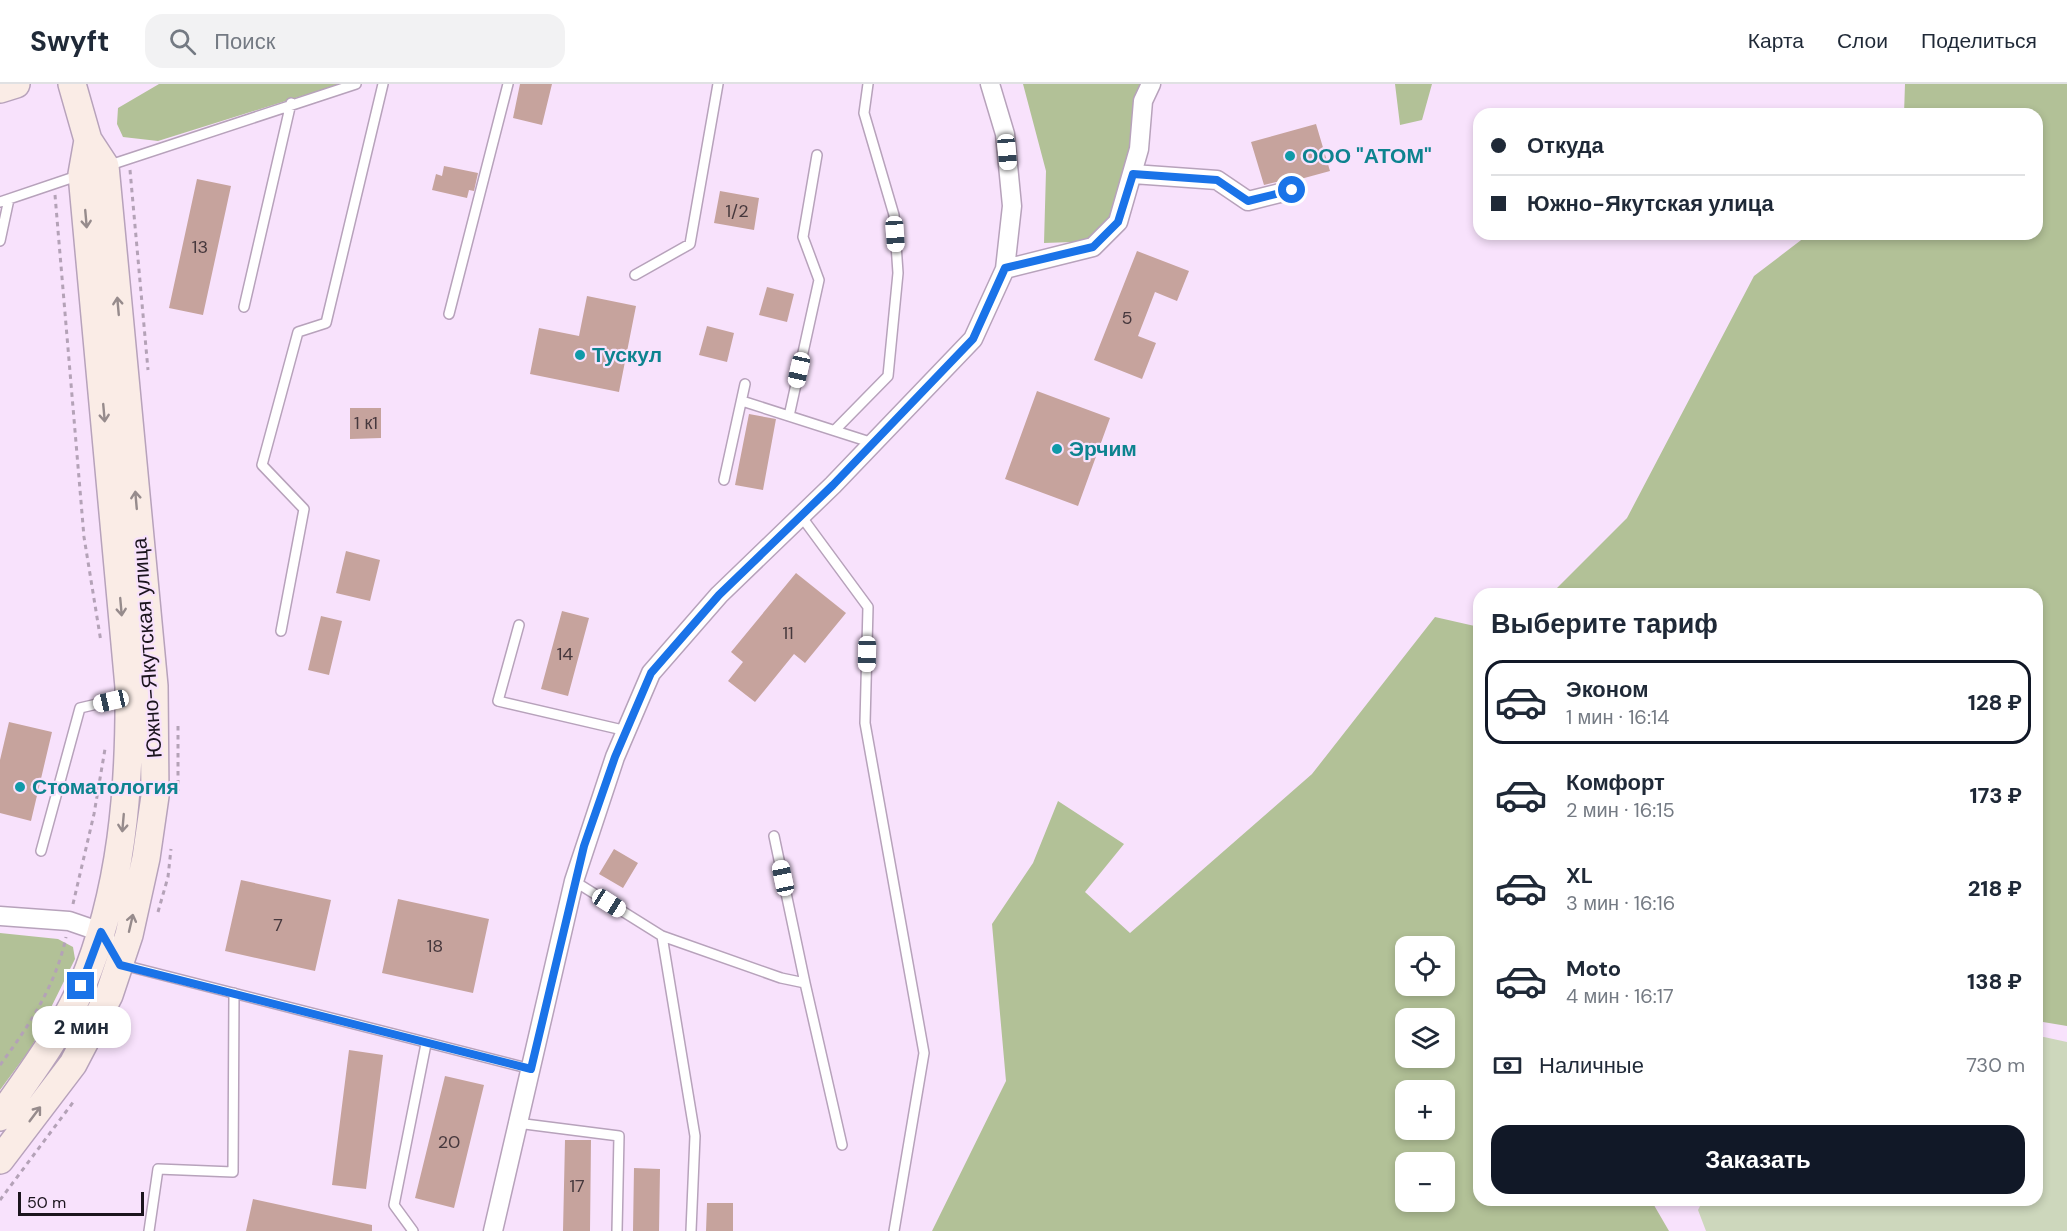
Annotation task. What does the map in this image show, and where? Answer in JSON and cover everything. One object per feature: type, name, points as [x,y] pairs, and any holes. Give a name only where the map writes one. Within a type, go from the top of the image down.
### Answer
[{"type":"street","points":[[0,89],[16,84]]},
{"type":"street","name":"Южно-Якутская улица","points":[[0,1160],[73,1064],[109,995],[120,965],[146,858],[154,796],[156,748],[154,686],[94,170],[72,84]]},
{"type":"street","points":[[493,1231],[574,881],[593,819],[651,673],[719,595],[801,516],[973,339],[1005,268],[1011,206],[1005,134],[990,84]]},
{"type":"street","points":[[1005,268],[1093,247],[1118,222],[1139,149],[1143,101],[1151,84]]},
{"type":"street","name":"Южно-Якутская улица","points":[[0,1117],[47,1052],[81,986],[101,932],[120,853],[130,747],[129,696],[94,170]]},
{"type":"street","points":[[1133,174],[1217,180],[1248,201],[1292,190]]},
{"type":"street","points":[[0,916],[69,921],[101,932],[120,965]]},
{"type":"lane","points":[[0,241],[5,201],[291,103],[356,84]]},
{"type":"lane","points":[[281,631],[304,509],[262,465],[298,332],[326,322],[383,84]]},
{"type":"lane","points":[[449,314],[508,84]]},
{"type":"lane","points":[[635,275],[690,244],[718,84]]},
{"type":"lane","points":[[834,430],[888,376],[896,296],[898,273],[894,215],[864,113],[868,84]]},
{"type":"lane","points":[[244,307],[291,103]]},
{"type":"lane","points":[[789,416],[819,280],[803,237],[817,155]]},
{"type":"lane","points":[[724,480],[745,384]]},
{"type":"lane","points":[[742,401],[873,443]]},
{"type":"lane","points":[[801,516],[868,608],[865,723],[924,1053],[894,1231]]},
{"type":"lane","points":[[519,626],[498,701],[627,731]]},
{"type":"lane","points":[[40,851],[80,708],[129,696]]},
{"type":"lane","points":[[774,836],[842,1145]]},
{"type":"lane","points":[[574,881],[662,936],[781,978],[805,983]]},
{"type":"lane","points":[[662,936],[695,1136],[692,1231]]},
{"type":"lane","points":[[120,965],[531,1069]]},
{"type":"lane","points":[[149,1231],[158,1169],[233,1172],[234,993]]},
{"type":"lane","points":[[413,1231],[394,1205],[426,1044]]},
{"type":"lane","points":[[517,1122],[619,1136],[617,1231]]},
{"type":"path","points":[[54,184],[84,537],[103,653]]},
{"type":"path","points":[[0,1065],[21,1036],[55,977],[94,814],[106,740]]},
{"type":"green space","points":[[159,84],[340,84],[158,141],[123,137],[117,124],[118,108]]},
{"type":"green space","points":[[1023,84],[1150,84],[1133,174],[1100,241],[1044,243],[1046,171]]},
{"type":"green space","points":[[1395,84],[1432,84],[1422,120],[1400,125]]},
{"type":"green space","points":[[1905,84],[2067,84],[2067,1026],[2043,1022],[2043,588],[1557,588],[1627,518],[1754,276],[1801,240],[2043,240],[2043,108],[1904,108]]},
{"type":"green space","points":[[1435,617],[1473,626],[1473,1206],[1654,1206],[1669,1231],[932,1231],[1006,1081],[992,924],[1033,863],[1058,801],[1124,844],[1085,892],[1130,933],[1312,774]]},
{"type":"green space","points":[[0,933],[58,939],[73,947],[75,959],[31,1048],[0,1090]]},
{"type":"green space","points":[[2043,1037],[2067,1042],[2067,1231],[1706,1231],[1698,1210],[1700,1206],[2043,1206]]},
{"type":"building","points":[[520,84],[552,84],[542,125],[513,118]]},
{"type":"building","name":"ООО \"АТОМ\"","points":[[1316,124],[1330,171],[1297,180],[1289,179],[1264,185],[1251,142]]},
{"type":"building","points":[[444,166],[478,173],[474,191],[469,190],[467,198],[432,190],[436,174],[442,176]]},
{"type":"building","points":[[197,179],[231,186],[203,315],[169,308]]},
{"type":"building","points":[[720,191],[759,198],[754,230],[714,223]]},
{"type":"building","points":[[1137,251],[1189,271],[1177,301],[1155,292],[1138,336],[1156,343],[1142,379],[1094,360]]},
{"type":"building","points":[[767,287],[794,294],[787,322],[759,315]]},
{"type":"building","name":"Тускул","points":[[587,296],[636,306],[619,392],[530,374],[539,328],[579,336]]},
{"type":"building","points":[[707,326],[734,333],[727,362],[699,355]]},
{"type":"building","name":"Эрчим","points":[[1037,391],[1110,418],[1078,506],[1005,479]]},
{"type":"building","points":[[350,408],[381,408],[381,438],[350,439]]},
{"type":"building","points":[[749,414],[776,419],[763,490],[735,485]]},
{"type":"building","points":[[346,551],[380,560],[370,601],[336,593]]},
{"type":"building","points":[[796,573],[846,613],[805,663],[794,654],[755,702],[728,681],[743,662],[731,652]]},
{"type":"building","points":[[562,611],[589,618],[568,696],[541,689]]},
{"type":"building","points":[[321,616],[342,621],[329,675],[308,670]]},
{"type":"building","name":"Стоматология","points":[[9,722],[52,732],[31,821],[0,813],[0,760]]},
{"type":"building","points":[[614,849],[638,863],[623,888],[599,874]]},
{"type":"building","points":[[241,880],[331,900],[315,971],[225,951]]},
{"type":"building","points":[[398,899],[489,919],[473,993],[382,973]]},
{"type":"building","points":[[349,1050],[383,1055],[366,1189],[332,1185]]},
{"type":"building","points":[[445,1076],[484,1085],[454,1208],[415,1198]]},
{"type":"building","points":[[565,1140],[591,1140],[590,1231],[563,1231]]},
{"type":"building","points":[[634,1168],[660,1169],[659,1231],[633,1231]]},
{"type":"building","points":[[253,1199],[372,1225],[372,1231],[246,1231]]},
{"type":"building","points":[[707,1203],[733,1203],[733,1231],[706,1231]]},
{"type":"place","name":"ООО \"АТОМ\"","points":[[1290,156]]},
{"type":"place","name":"Тускул","points":[[580,355]]},
{"type":"place","name":"Эрчим","points":[[1057,449]]},
{"type":"place","name":"Стоматология","points":[[20,787]]},
{"type":"route","points":[[81,986],[101,932],[120,965],[531,1069],[574,881],[589,829],[615,757],[651,673],[719,595],[833,485],[973,339],[1005,268],[1093,247],[1107,236],[1118,222],[1133,174],[1217,180],[1248,201],[1292,190]]}]
